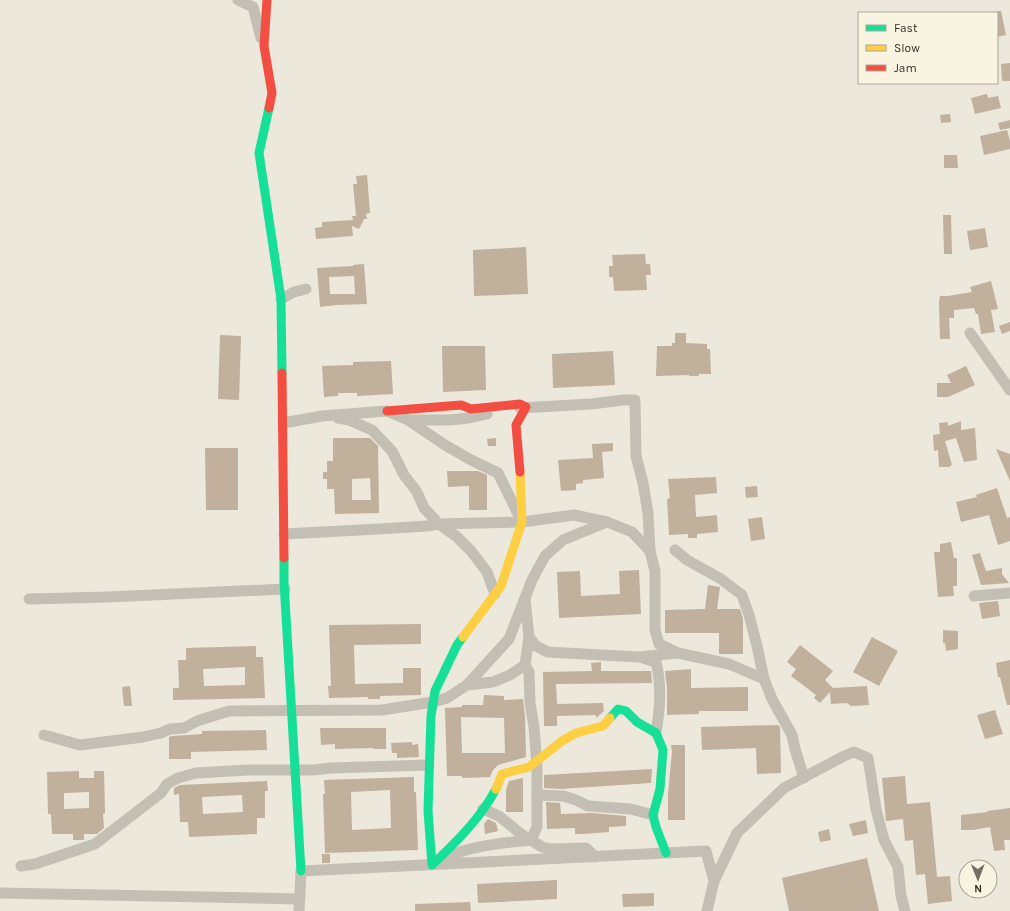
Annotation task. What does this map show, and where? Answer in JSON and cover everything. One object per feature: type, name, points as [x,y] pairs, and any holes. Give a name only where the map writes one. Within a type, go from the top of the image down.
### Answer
[{"type":"street","points":[[238,0],[253,7],[264,46],[272,93],[259,153],[281,299],[285,589],[301,871],[299,911]]},
{"type":"street","points":[[264,46],[267,0]]},
{"type":"street","points":[[281,299],[294,292],[306,290]]},
{"type":"street","points":[[970,333],[1010,390]]},
{"type":"street","points":[[408,420],[448,420],[469,418],[502,410],[526,407],[636,400],[636,456],[643,483],[648,513],[650,551],[655,571],[654,630],[659,644],[678,653],[729,664],[764,679]]},
{"type":"street","points":[[283,423],[322,416],[461,405],[471,409],[520,404],[526,407]]},
{"type":"street","points":[[432,865],[428,811],[431,716],[435,691],[457,645],[501,586],[522,522],[516,424],[526,407]]},
{"type":"street","points":[[386,411],[408,420],[445,445],[498,473],[522,522]]},
{"type":"street","points":[[322,416],[349,420],[372,430],[392,451],[404,475],[417,492],[424,508],[439,524],[457,537],[471,551],[487,572],[494,594]]},
{"type":"street","points":[[284,534],[379,530],[439,524],[522,522],[574,515],[607,522],[632,532],[650,551]]},
{"type":"street","points":[[44,735],[80,745],[143,737],[170,729],[184,728],[197,721],[229,711],[382,710],[433,702],[446,698],[467,685],[509,639],[532,580],[545,556],[563,540],[607,522]]},
{"type":"street","points":[[675,550],[687,560],[721,578],[742,595],[758,646],[764,679],[772,699],[792,735],[794,749],[804,778]]},
{"type":"street","points":[[29,599],[285,589]]},
{"type":"street","points":[[974,596],[1010,593]]},
{"type":"street","points":[[525,597],[529,637],[525,665],[529,672],[530,703],[534,726],[537,795],[537,827],[530,840]]},
{"type":"street","points":[[529,637],[536,646],[548,652],[639,657],[678,653]]},
{"type":"street","points":[[639,657],[656,662],[660,682],[660,708],[656,733],[663,750],[660,790],[653,815],[666,853]]},
{"type":"street","points":[[467,685],[493,682],[510,675],[525,665]]},
{"type":"street","points":[[432,865],[469,827],[491,799],[502,774],[529,767],[562,741],[576,733],[603,726],[618,709],[626,711],[637,722],[656,733]]},
{"type":"street","points":[[707,911],[714,882],[737,833],[784,788],[854,752],[868,758],[876,809],[884,840],[898,867],[901,896],[905,911]]},
{"type":"street","points":[[21,866],[36,864],[95,844],[161,793],[167,784],[178,778],[196,773],[248,770],[314,770],[331,768],[429,765]]},
{"type":"street","points":[[537,795],[563,796],[588,806],[631,809],[653,815]]},
{"type":"street","points":[[483,809],[499,816],[530,840],[542,847],[551,850],[586,848],[595,857]]},
{"type":"street","points":[[432,865],[450,855],[490,845],[530,840]]},
{"type":"street","points":[[301,871],[706,851],[714,882]]},
{"type":"street","points":[[0,893],[300,899]]},
{"type":"building","points":[[1001,11],[1006,35],[998,37],[998,12]]},
{"type":"building","points":[[1010,63],[1010,81],[1002,81],[1001,64]]},
{"type":"building","points":[[987,94],[988,98],[998,96],[1001,108],[975,114],[971,98]]},
{"type":"building","points":[[950,114],[951,122],[941,123],[940,115]]},
{"type":"building","points":[[1010,120],[1010,128],[1000,130],[998,123]]},
{"type":"building","points":[[1007,130],[1010,141],[1010,149],[984,155],[980,136]]},
{"type":"building","points":[[944,155],[957,155],[958,168],[944,168]]},
{"type":"building","points":[[367,175],[370,213],[366,214],[367,219],[364,219],[359,229],[352,226],[353,236],[316,239],[315,228],[322,227],[322,222],[353,220],[352,216],[356,216],[353,184],[357,184],[356,176]]},
{"type":"building","points":[[943,215],[951,215],[952,254],[944,254]]},
{"type":"building","points":[[985,228],[988,247],[970,250],[967,231]]},
{"type":"building","points":[[526,247],[528,294],[474,296],[473,250]]},
{"type":"building","points":[[645,254],[646,264],[650,264],[651,275],[646,275],[647,290],[614,291],[613,277],[609,277],[609,266],[613,266],[612,255]]},
{"type":"building","points":[[364,264],[367,304],[320,307],[317,268]],"holes":[[[354,276],[355,294],[330,294],[329,277]]]},
{"type":"building","points":[[991,281],[998,309],[991,310],[995,332],[981,334],[978,314],[976,314],[974,308],[954,310],[954,318],[949,318],[950,339],[940,339],[940,296],[972,292],[970,287]]},
{"type":"building","points":[[1010,322],[1010,331],[1002,334],[999,326]]},
{"type":"building","points":[[675,333],[686,333],[686,343],[707,344],[707,349],[710,349],[711,374],[699,374],[699,376],[656,376],[657,346],[672,346],[672,343],[675,343]]},
{"type":"building","points":[[220,335],[241,336],[239,400],[218,399]]},
{"type":"building","points":[[442,346],[485,346],[486,390],[443,392]]},
{"type":"building","points":[[613,351],[615,385],[553,388],[552,354]]},
{"type":"building","points":[[391,361],[393,394],[357,396],[357,393],[338,393],[338,396],[324,397],[322,366],[353,365],[353,362]]},
{"type":"building","points":[[966,366],[975,385],[948,397],[937,397],[937,383],[951,383],[947,375]]},
{"type":"building","points":[[961,421],[961,430],[975,428],[977,460],[964,462],[956,438],[945,441],[952,465],[950,467],[939,467],[938,450],[934,451],[933,435],[940,434],[939,423],[948,422],[948,426]]},
{"type":"building","points":[[333,438],[370,438],[378,446],[379,513],[335,514],[334,489],[327,489],[327,479],[323,479],[323,472],[327,472],[327,461],[333,461]],"holes":[[[370,478],[371,500],[352,500],[352,479]]]},
{"type":"building","points":[[496,438],[496,446],[488,446],[487,439]]},
{"type":"building","points":[[613,443],[613,451],[602,452],[604,478],[583,480],[583,483],[576,484],[576,490],[561,491],[558,460],[593,458],[592,444]]},
{"type":"building","points":[[205,448],[238,448],[238,510],[206,510]]},
{"type":"building","points":[[996,449],[1010,454],[1010,481]]},
{"type":"building","points":[[447,471],[478,471],[487,475],[487,510],[469,510],[469,486],[448,487]]},
{"type":"building","points":[[716,477],[717,493],[695,495],[696,517],[717,515],[718,532],[697,534],[697,538],[688,538],[688,534],[669,535],[667,499],[670,498],[668,479]]},
{"type":"building","points":[[757,486],[758,497],[746,498],[745,487]]},
{"type":"building","points":[[997,488],[1007,518],[1010,517],[1010,541],[998,545],[989,515],[961,522],[956,502],[977,497],[976,495]]},
{"type":"building","points":[[762,517],[765,539],[751,541],[748,519]]},
{"type":"building","points":[[951,542],[954,558],[957,558],[957,586],[953,586],[954,596],[938,597],[934,552],[940,552],[940,544]]},
{"type":"building","points":[[980,553],[986,571],[1002,568],[1002,574],[1009,583],[981,585],[972,555]]},
{"type":"building","points":[[639,570],[641,614],[559,618],[557,572],[580,571],[581,596],[620,594],[619,571]]},
{"type":"building","points":[[708,585],[720,587],[717,609],[740,609],[743,619],[743,654],[719,654],[719,633],[665,633],[665,610],[705,609]]},
{"type":"building","points":[[998,601],[1000,616],[982,619],[979,603]]},
{"type":"building","points":[[421,624],[421,644],[354,645],[355,684],[403,683],[403,668],[421,668],[421,695],[380,696],[380,699],[368,699],[368,697],[329,698],[328,686],[331,686],[329,625]]},
{"type":"building","points":[[943,630],[958,631],[958,649],[946,651],[945,643],[943,643]]},
{"type":"building","points":[[872,637],[898,651],[879,686],[853,672]]},
{"type":"building","points":[[800,645],[833,671],[825,680],[833,688],[867,686],[869,705],[851,706],[847,703],[831,704],[830,692],[820,703],[814,698],[816,695],[791,676],[796,669],[787,662]]},
{"type":"building","points":[[256,646],[256,657],[263,657],[265,698],[173,700],[173,688],[179,688],[178,660],[186,660],[186,648]],"holes":[[[245,667],[245,685],[204,686],[203,669]]]},
{"type":"building","points":[[1010,660],[1010,705],[1007,705],[1000,677],[998,677],[996,663]]},
{"type":"building","points":[[601,662],[601,671],[651,671],[652,683],[556,684],[557,704],[603,703],[604,711],[596,718],[596,715],[557,716],[557,726],[544,726],[543,672],[592,671],[591,663]]},
{"type":"building","points":[[691,669],[691,688],[748,687],[748,711],[699,711],[699,714],[667,715],[667,688],[665,671]]},
{"type":"building","points":[[130,686],[132,706],[124,706],[122,687]]},
{"type":"building","points":[[484,695],[504,696],[504,700],[523,699],[526,757],[498,765],[493,770],[490,777],[462,778],[462,776],[447,776],[445,708],[462,707],[462,705],[483,705]],"holes":[[[461,717],[504,718],[505,753],[462,753]]]},
{"type":"building","points":[[995,710],[1003,734],[985,739],[977,715]]},
{"type":"building","points":[[778,725],[780,727],[781,773],[757,774],[756,748],[702,750],[701,727]]},
{"type":"building","points":[[320,728],[386,728],[386,749],[335,749],[335,744],[321,745]]},
{"type":"building","points":[[266,730],[267,750],[191,752],[191,759],[169,759],[169,737],[172,736],[202,734],[202,731]]},
{"type":"building","points":[[412,742],[412,745],[418,744],[419,757],[397,758],[397,753],[392,753],[391,743]]},
{"type":"building","points":[[671,745],[685,745],[685,820],[668,820],[668,795],[672,751]]},
{"type":"building","points":[[652,769],[651,783],[560,789],[544,788],[544,775]]},
{"type":"building","points":[[79,771],[79,778],[94,778],[94,771],[104,771],[104,828],[97,834],[84,834],[84,840],[73,840],[73,834],[52,834],[51,814],[48,814],[47,772]],"holes":[[[89,792],[89,808],[64,809],[64,793]]]},
{"type":"building","points":[[905,776],[907,804],[930,802],[937,877],[950,876],[952,901],[928,904],[925,874],[916,875],[913,840],[905,841],[903,819],[886,821],[882,778]]},
{"type":"building","points":[[414,777],[418,850],[325,853],[324,780]],"holes":[[[390,790],[391,828],[352,830],[351,792]]]},
{"type":"building","points":[[523,778],[523,812],[506,812],[506,790],[509,781]]},
{"type":"building","points":[[267,781],[268,791],[265,791],[265,818],[257,818],[257,834],[189,837],[188,822],[180,822],[179,794],[174,795],[174,788],[180,785]],"holes":[[[242,795],[243,812],[203,814],[202,797]]]},
{"type":"building","points":[[546,802],[560,803],[561,814],[592,813],[626,816],[626,826],[609,827],[609,832],[584,834],[575,834],[575,828],[547,829]]},
{"type":"building","points":[[1010,808],[1010,840],[1004,840],[1005,850],[994,851],[990,827],[973,830],[961,830],[961,815]]},
{"type":"building","points":[[488,819],[496,823],[498,831],[485,834],[484,824]]},
{"type":"building","points":[[866,820],[868,833],[853,836],[849,824]]},
{"type":"building","points":[[829,829],[831,840],[820,842],[818,832]]},
{"type":"building","points":[[322,854],[330,854],[330,863],[322,863]]},
{"type":"building","points":[[867,858],[879,911],[789,911],[782,878]]},
{"type":"building","points":[[557,880],[557,899],[478,903],[477,884]]},
{"type":"building","points":[[654,893],[654,906],[623,907],[622,894]]},
{"type":"building","points":[[470,902],[471,911],[415,911],[415,904]]},
{"type":"traffic: fast","points":[[269,108],[259,153],[281,299],[282,373]]},
{"type":"traffic: fast","points":[[284,558],[284,582],[301,871]]},
{"type":"traffic: fast","points":[[463,637],[457,645],[435,691],[431,716],[428,811],[432,865],[459,839],[483,810],[496,789]]},
{"type":"traffic: fast","points":[[610,718],[618,709],[626,711],[637,722],[656,733],[663,750],[660,789],[653,815],[666,853]]},
{"type":"traffic: slow","points":[[463,637],[501,586],[522,522],[520,472]]},
{"type":"traffic: slow","points":[[496,789],[502,774],[529,767],[562,741],[576,733],[603,726],[610,718]]},
{"type":"traffic: jam","points":[[267,0],[264,46],[272,93],[269,108]]},
{"type":"traffic: jam","points":[[282,373],[284,558]]},
{"type":"traffic: jam","points":[[387,411],[461,405],[471,409],[520,404],[526,407],[516,425],[520,472]]}]
